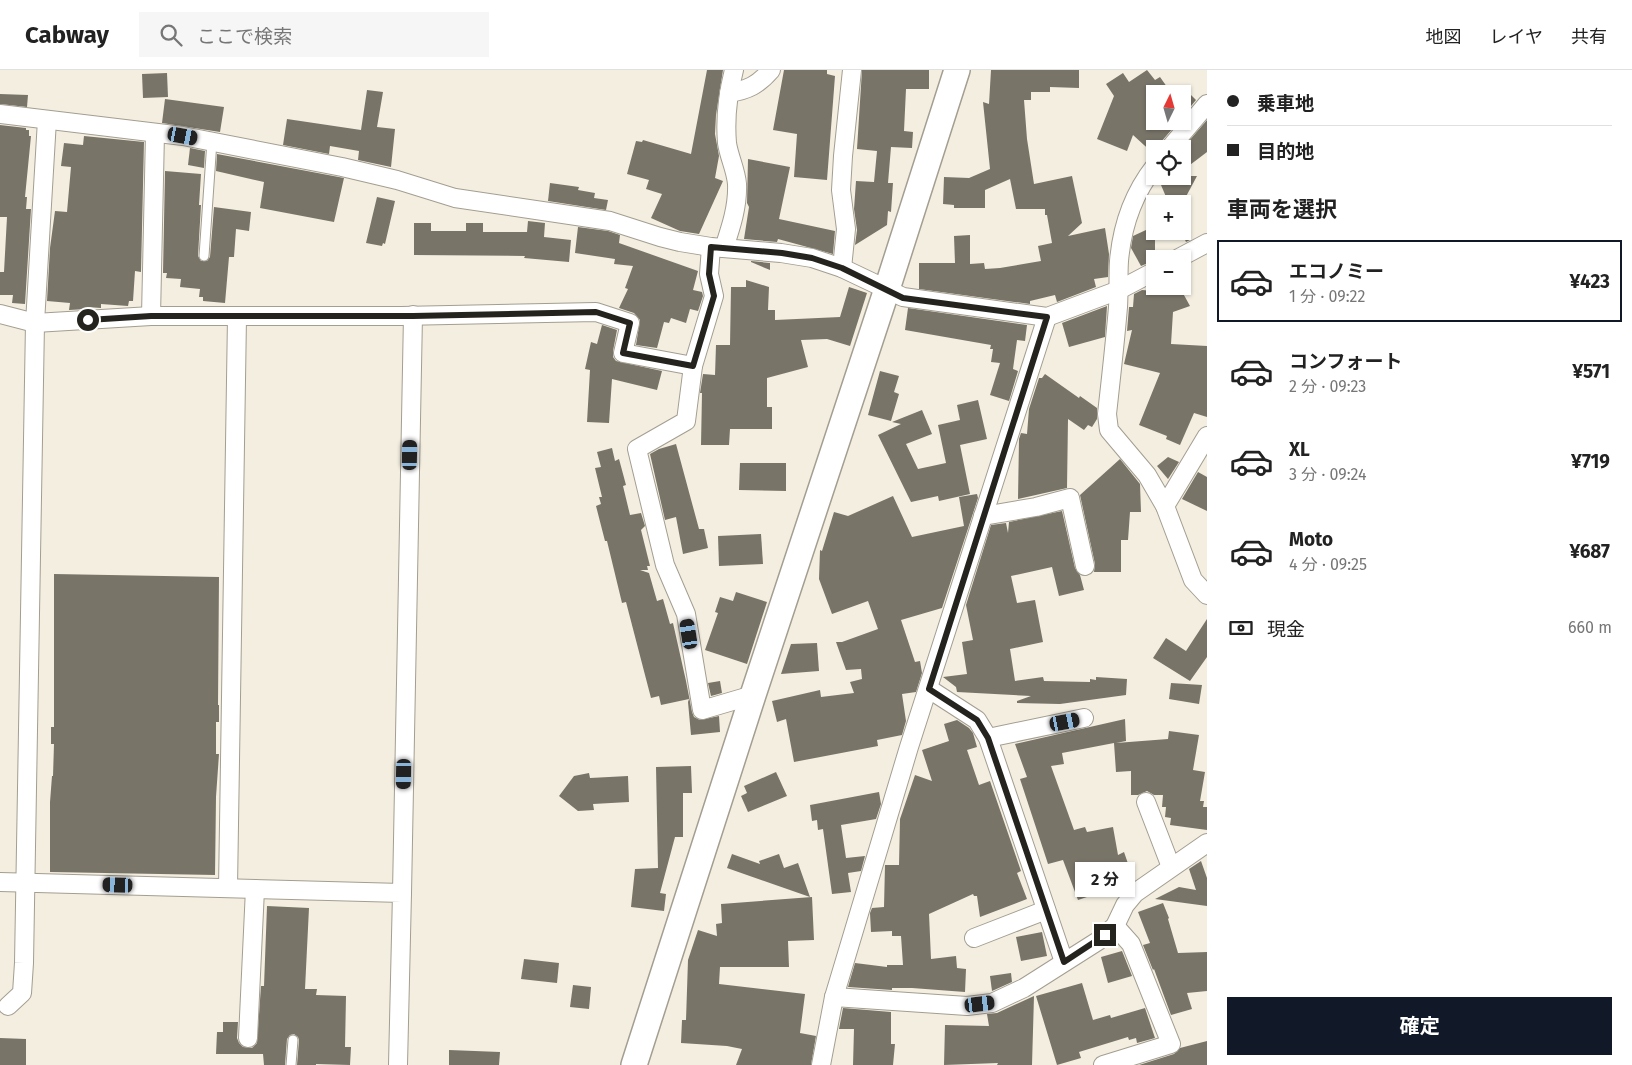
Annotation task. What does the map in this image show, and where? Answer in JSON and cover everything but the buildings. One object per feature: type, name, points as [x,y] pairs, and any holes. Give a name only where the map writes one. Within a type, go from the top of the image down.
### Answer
[{"type":"street","points":[[734,70],[729,93],[727,143],[737,183],[737,200],[732,225],[718,247],[709,274],[714,296],[693,366],[686,421],[637,449],[665,565],[686,614],[702,710],[753,695]]},
{"type":"street","points":[[729,93],[743,91],[761,82],[771,70]]},
{"type":"street","points":[[842,268],[846,229],[841,190],[842,164],[852,70]]},
{"type":"street","points":[[634,1065],[957,70]]},
{"type":"street","points":[[1177,140],[1207,104]]},
{"type":"street","points":[[0,114],[212,141],[378,176],[455,198],[610,221],[660,237],[718,247],[812,258],[842,268],[903,298],[1047,317],[1119,290],[1146,276]]},
{"type":"street","points":[[8,1006],[22,993],[24,963],[35,323],[48,120]]},
{"type":"street","points":[[151,316],[155,133]]},
{"type":"street","points":[[1146,179],[1132,204],[1124,227],[1119,262],[1119,290],[1108,414],[1109,430],[1147,475],[1165,506],[1193,580],[1207,595]]},
{"type":"street","points":[[1191,252],[1207,243]]},
{"type":"street","points":[[0,314],[35,323],[151,316],[413,316],[596,312],[630,323],[623,353],[693,366]]},
{"type":"street","points":[[398,1065],[413,316]]},
{"type":"street","points":[[228,888],[237,317]]},
{"type":"street","points":[[821,1065],[834,997],[909,747],[1047,317]]},
{"type":"street","points":[[1165,506],[1207,436]]},
{"type":"street","points":[[983,516],[1036,507],[1070,498],[1085,566]]},
{"type":"street","points":[[929,689],[977,720],[988,738],[1064,962]]},
{"type":"street","points":[[988,738],[1084,718]]},
{"type":"street","points":[[1146,802],[1171,867]]},
{"type":"street","points":[[834,997],[967,1006],[992,1003],[1024,988],[1098,941],[1115,926],[1125,905],[1135,893],[1207,843]]},
{"type":"street","points":[[0,882],[402,893]]},
{"type":"street","points":[[248,1038],[255,889]]},
{"type":"street","points":[[974,938],[1046,910]]},
{"type":"street","points":[[1103,1065],[1172,1044],[1131,944],[1115,926]]},
{"type":"lane","points":[[204,256],[212,141]]},
{"type":"lane","points":[[291,1065],[293,1040]]},
{"type":"route","points":[[88,320],[151,316],[413,316],[596,312],[630,323],[623,353],[693,366],[714,296],[709,274],[711,247],[782,253],[812,258],[842,268],[903,298],[1047,317],[929,689],[977,720],[988,738],[1064,962],[1105,935]]}]
